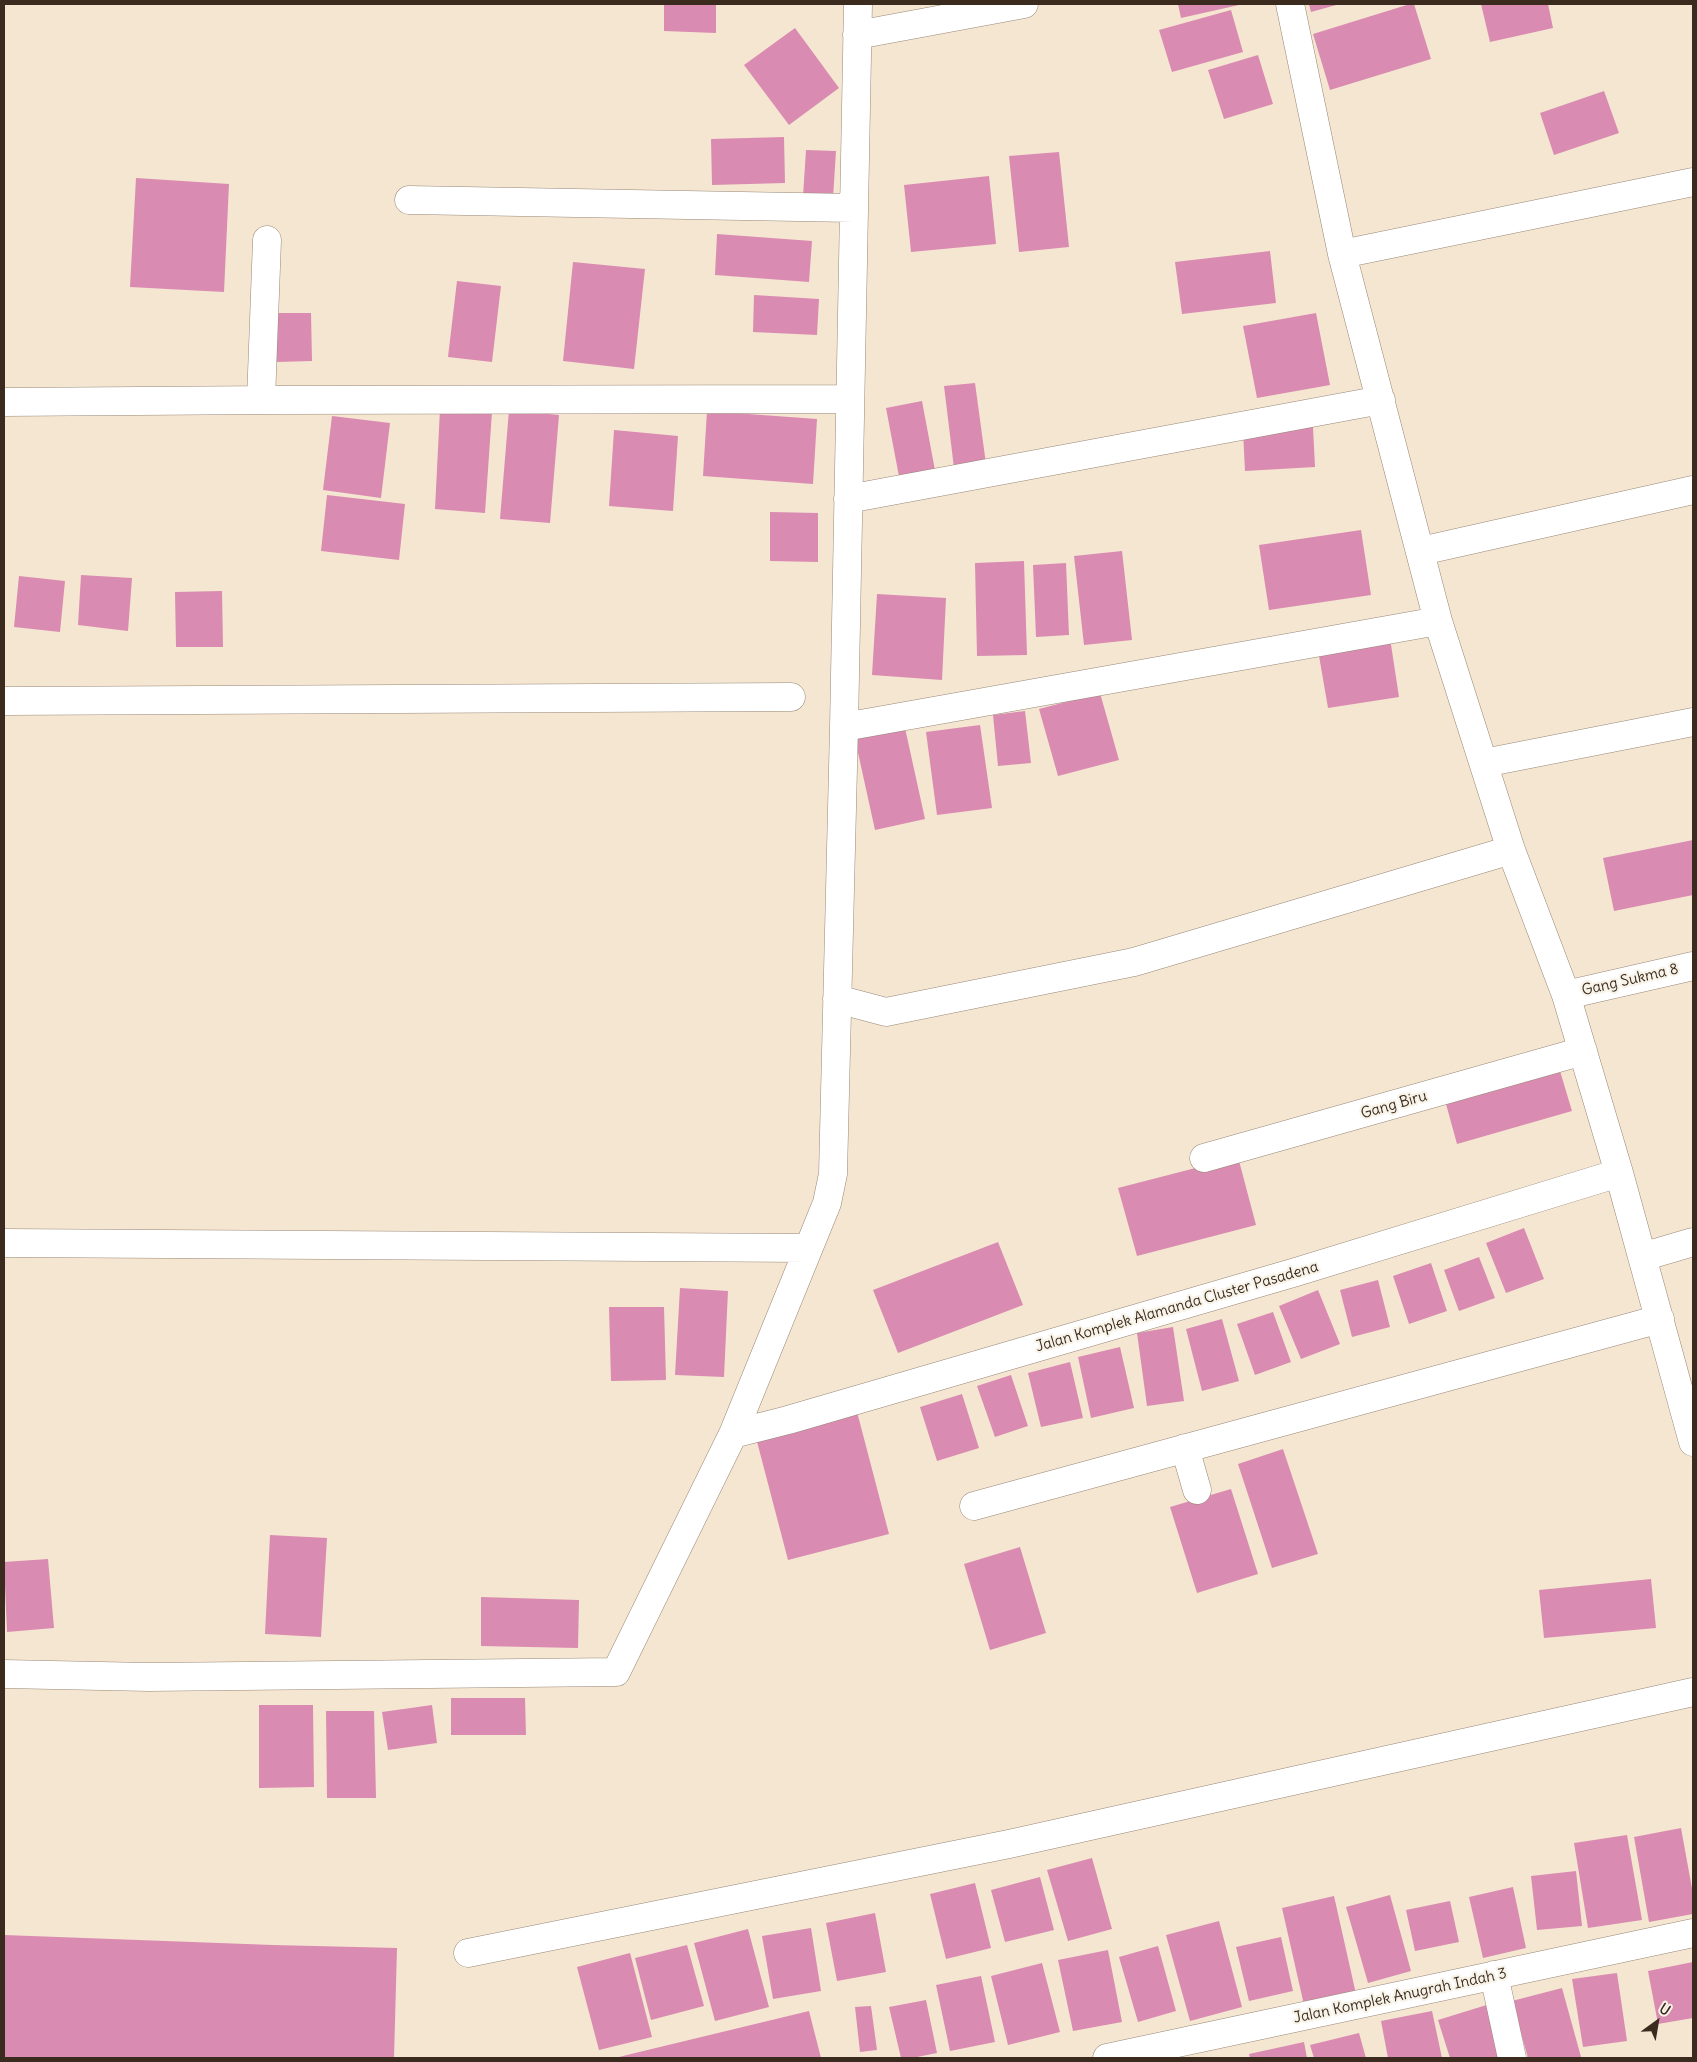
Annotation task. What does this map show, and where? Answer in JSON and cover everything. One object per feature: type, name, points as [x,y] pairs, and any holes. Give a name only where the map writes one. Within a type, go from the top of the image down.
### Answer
[{"type":"street","points":[[4,1674],[149,1677],[616,1672],[733,1434],[827,1203],[833,1174],[858,4]]},
{"type":"street","points":[[857,35],[1024,4]]},
{"type":"street","points":[[1290,4],[1342,254],[1421,550],[1438,621],[1511,850],[1566,995],[1619,1173],[1693,1442]]},
{"type":"street","points":[[1342,254],[1693,182]]},
{"type":"street","points":[[409,200],[853,208]]},
{"type":"street","points":[[261,400],[267,240]]},
{"type":"street","points":[[4,402],[849,399]]},
{"type":"street","points":[[848,498],[1381,400]]},
{"type":"street","points":[[1421,550],[1693,490]]},
{"type":"street","points":[[844,727],[1438,621]]},
{"type":"street","points":[[4,701],[790,697]]},
{"type":"street","points":[[1484,763],[1693,722]]},
{"type":"street","points":[[837,999],[886,1012],[1134,962],[1511,850]]},
{"type":"street","name":"Gang Sukma 8","points":[[1566,995],[1693,966]]},
{"type":"street","name":"Gang Biru","points":[[1204,1158],[1583,1051]]},
{"type":"street","name":"Jalan Komplek Alamanda Cluster Pasadena","points":[[733,1434],[797,1418],[1296,1272],[1619,1173]]},
{"type":"street","points":[[1642,1257],[1693,1242]]},
{"type":"street","points":[[4,1243],[808,1248]]},
{"type":"street","points":[[974,1506],[1660,1319]]},
{"type":"street","points":[[1185,1448],[1196,1490]]},
{"type":"street","points":[[468,1953],[1009,1844],[1693,1692]]},
{"type":"street","name":"Jalan Komplek Anugrah Indah 3","points":[[1107,2058],[1693,1933]]},
{"type":"street","points":[[1494,1975],[1512,2058]]},
{"type":"building","points":[[664,4],[716,4],[716,33],[664,31]]},
{"type":"building","points":[[1178,4],[1239,4],[1239,5],[1181,18]]},
{"type":"building","points":[[1309,4],[1340,4],[1311,12]]},
{"type":"building","points":[[1414,4],[1431,59],[1330,90],[1313,34]]},
{"type":"building","points":[[1481,4],[1548,4],[1553,28],[1490,42]]},
{"type":"building","points":[[1231,10],[1243,52],[1172,72],[1159,30]]},
{"type":"building","points":[[795,28],[839,88],[789,125],[744,65]]},
{"type":"building","points":[[1258,55],[1273,104],[1224,119],[1208,70]]},
{"type":"building","points":[[1604,91],[1619,133],[1554,155],[1540,113]]},
{"type":"building","points":[[784,137],[785,183],[712,185],[711,139]]},
{"type":"building","points":[[806,150],[836,151],[832,214],[802,212]]},
{"type":"building","points":[[1059,152],[1069,247],[1019,252],[1009,156]]},
{"type":"building","points":[[989,176],[996,244],[911,252],[904,185]]},
{"type":"building","points":[[136,178],[229,184],[224,292],[130,287]]},
{"type":"building","points":[[717,234],[812,241],[809,282],[715,275]]},
{"type":"building","points":[[1270,251],[1276,303],[1182,314],[1175,262]]},
{"type":"building","points":[[573,262],[645,269],[634,369],[563,361]]},
{"type":"building","points":[[457,281],[501,286],[492,362],[448,357]]},
{"type":"building","points":[[754,295],[819,299],[817,335],[753,332]]},
{"type":"building","points":[[276,313],[311,313],[312,361],[276,362]]},
{"type":"building","points":[[1316,313],[1330,385],[1257,398],[1243,326]]},
{"type":"building","points":[[975,383],[986,464],[954,468],[944,386]]},
{"type":"building","points":[[922,401],[937,481],[901,487],[886,408]]},
{"type":"building","points":[[440,409],[492,412],[485,513],[435,509]]},
{"type":"building","points":[[509,410],[559,415],[550,523],[500,519]]},
{"type":"building","points":[[707,411],[817,419],[813,484],[703,476]]},
{"type":"building","points":[[332,416],[390,423],[381,498],[323,490]]},
{"type":"building","points":[[1313,427],[1315,467],[1245,471],[1243,431]]},
{"type":"building","points":[[614,430],[678,436],[673,511],[609,506]]},
{"type":"building","points":[[327,495],[405,504],[399,560],[321,551]]},
{"type":"building","points":[[770,512],[818,513],[818,562],[770,561]]},
{"type":"building","points":[[1361,530],[1371,595],[1269,610],[1259,545]]},
{"type":"building","points":[[1122,551],[1132,640],[1084,645],[1074,556]]},
{"type":"building","points":[[1024,561],[1027,655],[977,656],[975,563]]},
{"type":"building","points":[[1066,563],[1069,635],[1036,637],[1033,565]]},
{"type":"building","points":[[81,575],[132,578],[128,631],[78,625]]},
{"type":"building","points":[[19,576],[65,581],[60,632],[14,627]]},
{"type":"building","points":[[222,591],[223,647],[176,647],[175,592]]},
{"type":"building","points":[[877,594],[946,598],[942,680],[872,675]]},
{"type":"building","points":[[1390,638],[1399,697],[1328,708],[1318,650]]},
{"type":"building","points":[[1100,693],[1119,760],[1058,776],[1039,709]]},
{"type":"building","points":[[1025,711],[1031,763],[998,766],[993,715]]},
{"type":"building","points":[[980,725],[992,808],[937,815],[926,732]]},
{"type":"building","points":[[905,728],[925,819],[875,830],[855,739]]},
{"type":"building","points":[[1693,840],[1693,895],[1614,911],[1603,858]]},
{"type":"building","points":[[1557,1061],[1572,1111],[1457,1144],[1443,1093]]},
{"type":"building","points":[[1238,1157],[1256,1225],[1137,1256],[1118,1188]]},
{"type":"building","points":[[1524,1228],[1544,1279],[1506,1293],[1486,1243]]},
{"type":"building","points":[[998,1242],[1023,1305],[898,1353],[873,1290]]},
{"type":"building","points":[[1479,1257],[1495,1298],[1459,1311],[1444,1270]]},
{"type":"building","points":[[1431,1263],[1447,1311],[1409,1324],[1393,1276]]},
{"type":"building","points":[[1378,1280],[1390,1327],[1352,1337],[1340,1290]]},
{"type":"building","points":[[680,1288],[728,1291],[724,1377],[675,1375]]},
{"type":"building","points":[[1318,1290],[1340,1344],[1301,1359],[1279,1306]]},
{"type":"building","points":[[609,1307],[664,1307],[666,1380],[611,1381]]},
{"type":"building","points":[[1273,1312],[1291,1362],[1255,1375],[1237,1324]]},
{"type":"building","points":[[1222,1319],[1239,1381],[1202,1391],[1186,1329]]},
{"type":"building","points":[[1173,1327],[1184,1401],[1147,1406],[1137,1333]]},
{"type":"building","points":[[1120,1347],[1134,1408],[1091,1418],[1078,1357]]},
{"type":"building","points":[[1070,1362],[1083,1418],[1041,1427],[1028,1373]]},
{"type":"building","points":[[1011,1375],[1028,1426],[995,1437],[977,1386]]},
{"type":"building","points":[[962,1394],[979,1448],[937,1461],[920,1407]]},
{"type":"building","points":[[856,1408],[889,1534],[788,1560],[755,1434]]},
{"type":"building","points":[[1283,1449],[1318,1554],[1272,1568],[1238,1464]]},
{"type":"building","points":[[1231,1489],[1258,1574],[1197,1593],[1170,1507]]},
{"type":"building","points":[[270,1535],[327,1538],[321,1637],[265,1634]]},
{"type":"building","points":[[1020,1547],[1046,1633],[990,1650],[964,1564]]},
{"type":"building","points":[[48,1559],[54,1628],[7,1632],[4,1562]]},
{"type":"building","points":[[1651,1579],[1656,1628],[1544,1638],[1539,1590]]},
{"type":"building","points":[[481,1597],[579,1600],[578,1648],[481,1646]]},
{"type":"building","points":[[451,1698],[525,1698],[526,1735],[451,1735]]},
{"type":"building","points":[[259,1705],[313,1705],[314,1787],[259,1788]]},
{"type":"building","points":[[432,1705],[437,1743],[388,1750],[382,1712]]},
{"type":"building","points":[[326,1711],[374,1711],[376,1798],[327,1798]]},
{"type":"building","points":[[1681,1828],[1693,1894],[1693,1914],[1649,1922],[1634,1837]]},
{"type":"building","points":[[1627,1835],[1642,1920],[1588,1928],[1574,1843]]},
{"type":"building","points":[[1092,1858],[1112,1929],[1068,1941],[1047,1870]]},
{"type":"building","points":[[1576,1871],[1582,1926],[1537,1930],[1531,1876]]},
{"type":"building","points":[[1040,1877],[1054,1930],[1005,1942],[991,1890]]},
{"type":"building","points":[[975,1883],[991,1948],[946,1959],[930,1894]]},
{"type":"building","points":[[1513,1887],[1526,1948],[1483,1958],[1469,1897]]},
{"type":"building","points":[[1390,1895],[1411,1971],[1368,1983],[1346,1907]]},
{"type":"building","points":[[1334,1896],[1356,1994],[1304,2005],[1282,1908]]},
{"type":"building","points":[[1450,1901],[1459,1942],[1415,1951],[1406,1910]]},
{"type":"building","points":[[875,1913],[886,1972],[837,1981],[826,1923]]},
{"type":"building","points":[[1219,1921],[1242,2007],[1190,2021],[1166,1935]]},
{"type":"building","points":[[811,1928],[821,1991],[773,1999],[762,1936]]},
{"type":"building","points":[[748,1929],[769,2007],[715,2021],[694,1943]]},
{"type":"building","points":[[4,1935],[397,1948],[394,2058],[4,2058]]},
{"type":"building","points":[[1281,1937],[1293,1991],[1249,2001],[1236,1947]]},
{"type":"building","points":[[687,1945],[704,2006],[651,2020],[635,1958]]},
{"type":"building","points":[[1158,1946],[1176,2011],[1138,2022],[1119,1957]]},
{"type":"building","points":[[1108,1950],[1122,2022],[1073,2031],[1058,1960]]},
{"type":"building","points":[[630,1953],[652,2037],[599,2050],[577,1967]]},
{"type":"building","points":[[1693,1962],[1693,2018],[1658,2024],[1648,1971]]},
{"type":"building","points":[[1042,1963],[1060,2032],[1008,2045],[991,1976]]},
{"type":"building","points":[[1617,1973],[1627,2041],[1583,2047],[1572,1979]]},
{"type":"building","points":[[981,1976],[995,2042],[950,2051],[936,1985]]},
{"type":"building","points":[[1562,1988],[1581,2057],[1528,2058],[1512,2001]]},
{"type":"building","points":[[926,2000],[937,2053],[912,2058],[901,2058],[889,2007]]},
{"type":"building","points":[[1493,2003],[1510,2058],[1450,2058],[1438,2020]]},
{"type":"building","points":[[871,2006],[877,2050],[860,2052],[855,2007]]},
{"type":"building","points":[[809,2011],[821,2058],[615,2058],[631,2054]]},
{"type":"building","points":[[1432,2011],[1442,2058],[1388,2058],[1381,2021]]},
{"type":"building","points":[[1359,2033],[1366,2058],[1314,2058],[1310,2045]]},
{"type":"building","points":[[1304,2042],[1307,2058],[1250,2058],[1249,2054]]}]
